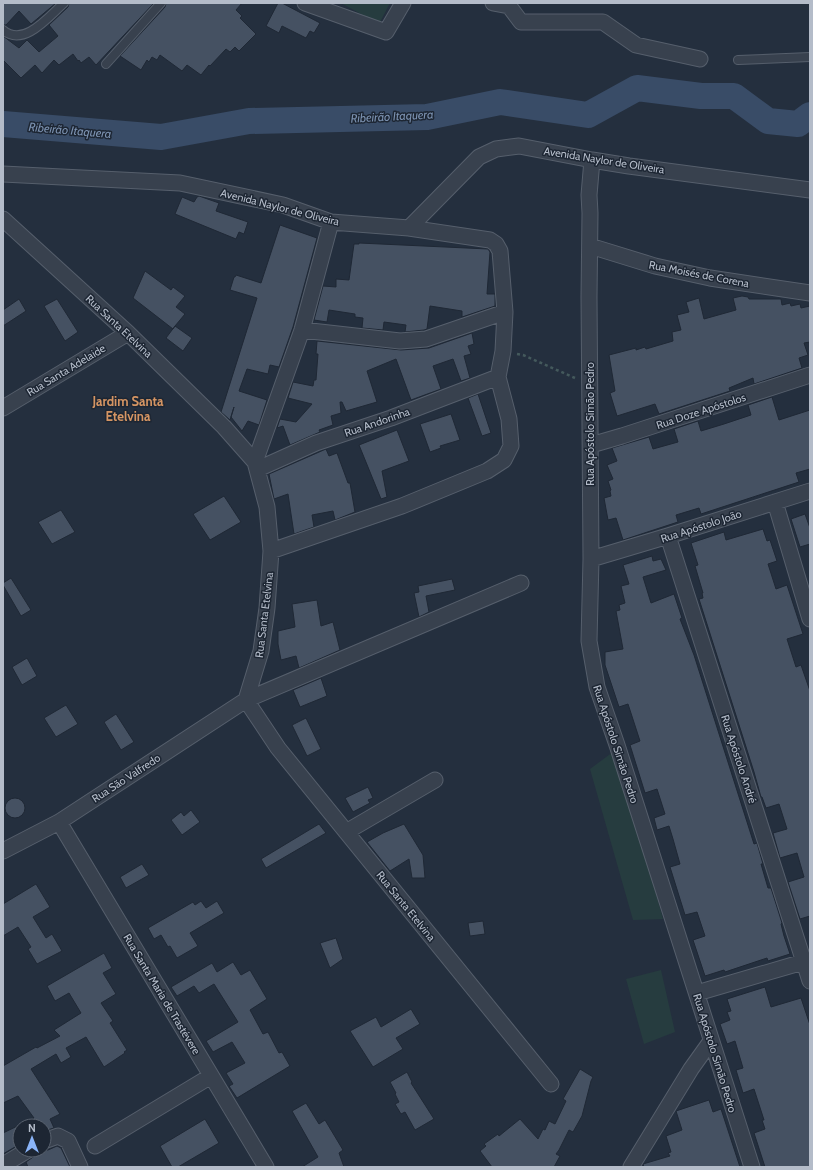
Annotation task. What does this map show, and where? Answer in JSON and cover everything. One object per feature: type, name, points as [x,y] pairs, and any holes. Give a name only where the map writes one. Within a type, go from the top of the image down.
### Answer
[{"type":"street","points":[[305,3],[386,32],[403,3]]},
{"type":"street","points":[[493,3],[509,6],[521,22],[603,22],[636,45],[700,59]]},
{"type":"street","name":"Avenida Naylor de Oliveira","points":[[3,174],[180,183],[283,206],[331,222],[410,228],[479,157],[496,149],[519,146],[592,160],[810,190]]},
{"type":"street","name":"Rua Apóstolo Simão Pedro","points":[[592,160],[589,195],[591,445],[589,641],[597,687],[617,745],[752,1167]]},
{"type":"street","name":"Rua Santa Etelvina","points":[[3,219],[128,333],[224,427],[256,466],[267,507],[271,551],[267,608],[261,651],[246,700],[278,748],[551,1084]]},
{"type":"street","points":[[256,466],[302,330],[331,222]]},
{"type":"street","points":[[271,551],[402,506],[487,471],[504,460],[511,446],[509,419],[498,377],[503,351],[505,312],[500,251],[496,244],[490,240],[410,228]]},
{"type":"street","name":"Rua Moisés de Corena","points":[[590,246],[655,266],[710,278],[810,294]]},
{"type":"street","points":[[302,330],[400,341],[426,339],[505,312]]},
{"type":"street","name":"Rua Santa Adelaide","points":[[3,408],[128,333]]},
{"type":"street","name":"Rua Doze Apóstolos","points":[[591,445],[810,375]]},
{"type":"street","name":"Rua Andorinha","points":[[256,466],[316,443],[391,418],[498,377]]},
{"type":"street","name":"Rua Apóstolo João","points":[[591,559],[810,491]]},
{"type":"street","points":[[775,502],[809,613]]},
{"type":"street","name":"Rua Apóstolo André","points":[[668,536],[807,961],[810,981]]},
{"type":"street","name":"Rua São Valfredo","points":[[3,851],[59,822],[246,700],[521,583]]},
{"type":"street","points":[[346,832],[435,780]]},
{"type":"street","name":"Rua Santa Maria de Trastévere","points":[[59,822],[266,1167]]},
{"type":"street","points":[[697,993],[807,961]]},
{"type":"street","points":[[633,1166],[691,1069],[711,1041]]},
{"type":"street","points":[[95,1146],[211,1076]]},
{"type":"street","points":[[52,1138],[58,1136],[68,1141],[80,1167]]},
{"type":"street","points":[[3,1165],[15,1158]]},
{"type":"lane","points":[[3,30],[6,33],[16,35],[23,35],[31,32],[64,3]]},
{"type":"lane","points":[[106,64],[161,3]]},
{"type":"lane","points":[[738,60],[810,58]]},
{"type":"path","points":[[523,355],[590,385]]},
{"type":"green space","points":[[341,3],[390,3],[379,24]]},
{"type":"green space","points":[[617,749],[663,919],[633,920],[590,769]]},
{"type":"green space","points":[[661,970],[675,1032],[644,1044],[626,979]]},
{"type":"building","points":[[3,3],[56,3],[31,24],[19,11],[6,25],[3,25]]},
{"type":"building","points":[[69,3],[154,3],[96,65],[89,57],[81,63],[73,54],[59,65],[54,60],[42,73],[35,65],[21,78],[3,60],[3,36],[19,48],[27,40],[39,52],[58,36],[49,25],[68,7]]},
{"type":"building","points":[[166,3],[242,3],[236,10],[242,16],[240,18],[256,34],[239,51],[235,47],[230,52],[226,49],[201,75],[187,65],[182,71],[160,55],[157,60],[152,57],[149,62],[147,60],[141,70],[120,56],[165,7]]},
{"type":"building","points":[[278,3],[282,3],[320,23],[314,33],[310,31],[306,38],[282,26],[279,33],[266,26]]},
{"type":"building","points":[[199,196],[219,203],[216,211],[248,222],[244,234],[239,232],[236,239],[175,214],[182,197],[194,202]]},
{"type":"building","points":[[280,225],[317,238],[293,327],[279,367],[270,365],[268,374],[247,369],[239,391],[267,400],[259,425],[248,421],[242,431],[231,417],[234,407],[230,420],[221,412],[257,298],[230,290],[236,275],[261,283]]},
{"type":"building","points":[[354,244],[488,249],[490,252],[487,294],[495,294],[495,306],[462,317],[462,311],[430,306],[427,329],[405,332],[406,325],[384,322],[383,330],[362,328],[363,318],[355,317],[355,314],[329,310],[327,322],[314,320],[323,286],[336,287],[336,279],[349,280]]},
{"type":"building","points":[[145,271],[171,290],[173,287],[185,296],[176,307],[185,314],[175,326],[192,338],[183,351],[166,338],[173,329],[133,298]]},
{"type":"building","points":[[742,296],[748,297],[749,299],[781,299],[782,305],[790,303],[791,306],[800,304],[801,308],[810,306],[810,342],[804,343],[808,355],[799,358],[802,368],[754,384],[753,378],[729,388],[730,391],[659,414],[655,404],[617,416],[610,393],[615,391],[609,355],[636,348],[636,350],[645,347],[646,349],[673,341],[672,332],[681,330],[677,315],[689,312],[686,302],[699,298],[704,319],[736,310],[733,298]]},
{"type":"building","points":[[19,299],[26,311],[3,326],[3,310]]},
{"type":"building","points":[[57,299],[78,332],[65,341],[44,306]]},
{"type":"building","points":[[472,333],[474,344],[468,346],[471,354],[464,356],[470,378],[461,381],[453,359],[433,366],[441,389],[411,400],[396,359],[367,371],[377,402],[346,411],[342,402],[340,402],[341,413],[331,416],[333,425],[319,430],[320,432],[290,445],[283,426],[277,428],[280,419],[296,422],[312,404],[288,398],[293,382],[313,386],[314,380],[316,380],[318,354],[316,354],[317,341],[401,350],[429,348]]},
{"type":"building","points":[[478,394],[491,433],[482,436],[468,398]]},
{"type":"building","points":[[772,397],[779,420],[810,410],[810,469],[796,473],[799,482],[701,514],[699,508],[676,515],[678,522],[623,540],[616,518],[608,520],[604,498],[611,496],[608,481],[613,479],[607,465],[617,461],[612,448],[649,437],[653,449],[678,442],[674,429],[698,421],[701,431],[724,424],[751,415],[748,405]]},
{"type":"building","points":[[451,414],[460,440],[440,446],[441,448],[430,452],[420,424]]},
{"type":"building","points":[[397,430],[409,461],[382,471],[387,497],[381,499],[359,445]]},
{"type":"building","points":[[326,449],[329,456],[337,453],[348,483],[350,483],[355,512],[335,520],[333,511],[312,515],[314,527],[294,534],[288,494],[274,499],[269,474]]},
{"type":"building","points":[[224,496],[241,522],[210,540],[193,514]]},
{"type":"building","points":[[61,510],[75,532],[52,544],[38,522]]},
{"type":"building","points":[[805,514],[810,528],[810,544],[800,547],[791,519]]},
{"type":"building","points":[[763,529],[767,541],[770,540],[777,561],[768,564],[776,589],[787,585],[803,634],[787,639],[796,667],[801,665],[810,691],[810,916],[800,919],[788,882],[804,877],[797,853],[780,858],[773,833],[787,829],[779,804],[766,808],[761,797],[699,599],[703,598],[703,593],[695,566],[698,565],[691,543],[724,532],[726,540]]},
{"type":"building","points":[[652,556],[653,561],[661,559],[666,570],[643,577],[651,603],[674,594],[682,618],[680,619],[694,655],[754,844],[757,843],[768,888],[771,888],[790,954],[768,961],[767,958],[725,972],[724,970],[705,976],[693,940],[705,936],[697,912],[685,915],[670,867],[680,864],[669,826],[657,830],[654,818],[665,814],[657,789],[645,793],[630,745],[640,741],[628,704],[619,707],[605,665],[605,652],[623,649],[616,611],[620,610],[619,605],[625,603],[621,586],[629,584],[623,565]]},
{"type":"building","points":[[11,578],[31,610],[21,616],[3,585],[3,583]]},
{"type":"building","points":[[452,579],[455,590],[426,596],[429,612],[419,617],[414,593],[419,592],[418,586]]},
{"type":"building","points":[[317,600],[321,626],[333,622],[340,650],[299,668],[296,656],[281,660],[278,644],[278,631],[295,627],[292,604]]},
{"type":"building","points":[[27,658],[37,676],[22,685],[12,667]]},
{"type":"building","points":[[321,678],[327,696],[300,707],[293,690]]},
{"type":"building","points":[[66,705],[78,724],[56,737],[44,718]]},
{"type":"building","points":[[116,714],[134,742],[121,750],[104,722]]},
{"type":"building","points":[[306,718],[321,749],[307,756],[292,725]]},
{"type":"building","points":[[368,787],[373,798],[368,800],[370,803],[353,812],[345,798]]},
{"type":"building","points":[[15,798],[22,801],[25,808],[22,815],[15,818],[8,815],[5,808],[8,801]]},
{"type":"building","points":[[191,810],[200,822],[182,835],[171,820],[181,812],[184,816]]},
{"type":"building","points":[[319,824],[326,833],[266,868],[261,859]]},
{"type":"building","points":[[404,824],[423,855],[425,878],[412,878],[409,859],[390,871],[367,842]]},
{"type":"building","points":[[142,864],[149,875],[126,888],[120,877]]},
{"type":"building","points":[[36,884],[50,907],[33,917],[46,938],[52,934],[62,951],[37,964],[28,949],[31,947],[18,927],[3,936],[3,904]]},
{"type":"building","points":[[201,901],[206,908],[217,901],[224,913],[190,933],[198,946],[177,958],[161,935],[154,939],[148,928],[193,902],[195,905]]},
{"type":"building","points":[[483,921],[485,934],[470,936],[468,923]]},
{"type":"building","points":[[336,938],[343,959],[330,968],[320,943]]},
{"type":"building","points":[[104,953],[112,968],[103,973],[116,994],[101,1003],[113,1021],[110,1023],[127,1050],[124,1052],[125,1053],[104,1067],[86,1037],[66,1048],[71,1057],[61,1063],[56,1054],[31,1069],[60,1114],[52,1118],[34,1118],[18,1096],[3,1103],[3,1066],[36,1047],[37,1048],[60,1036],[54,1030],[81,1013],[69,993],[55,1001],[47,986]]},
{"type":"building","points":[[233,962],[241,975],[250,970],[267,999],[250,1010],[263,1034],[268,1032],[279,1053],[282,1052],[290,1066],[237,1098],[229,1086],[233,1084],[226,1073],[245,1063],[232,1042],[213,1052],[206,1041],[238,1022],[214,984],[199,993],[194,986],[177,996],[171,987],[212,963],[217,972]]},
{"type":"building","points":[[765,987],[771,1007],[801,998],[810,1025],[810,1167],[765,1167],[754,1133],[765,1129],[762,1120],[764,1120],[754,1089],[743,1093],[736,1070],[743,1068],[735,1041],[727,1044],[720,1024],[730,1020],[727,1012],[731,1011],[727,999]]},
{"type":"building","points":[[411,1009],[420,1024],[396,1038],[403,1049],[373,1067],[350,1031],[376,1017],[381,1027]]},
{"type":"building","points":[[580,1069],[593,1077],[582,1116],[573,1132],[569,1130],[556,1154],[560,1156],[554,1167],[492,1167],[480,1151],[486,1146],[484,1144],[498,1134],[499,1136],[520,1119],[538,1139],[543,1129],[545,1130],[549,1121],[555,1124],[566,1101],[563,1099]]},
{"type":"building","points":[[407,1072],[412,1082],[411,1083],[434,1119],[415,1130],[405,1112],[401,1114],[395,1104],[399,1102],[390,1082]]},
{"type":"building","points":[[709,1100],[713,1112],[721,1109],[740,1167],[644,1167],[643,1164],[670,1156],[668,1153],[671,1152],[666,1136],[682,1130],[676,1111]]},
{"type":"building","points":[[306,1103],[319,1124],[325,1120],[343,1150],[339,1153],[344,1167],[302,1167],[318,1157],[292,1111]]},
{"type":"building","points":[[205,1119],[219,1143],[178,1167],[172,1167],[160,1146]]},
{"type":"building","points":[[12,1129],[12,1149],[3,1154],[3,1133]]},
{"type":"building","points":[[57,1146],[61,1148],[70,1167],[28,1167],[26,1162],[32,1158],[52,1158],[52,1148]]},
{"type":"waterway","name":"Ribeirão Itaquera","points":[[3,124],[161,137],[249,121],[427,117],[500,102],[588,115],[637,88],[701,96],[734,96],[768,121],[798,124],[810,115]]},
{"type":"district","name":"Jardim Santa Etelvina","points":[[128,408]]}]
